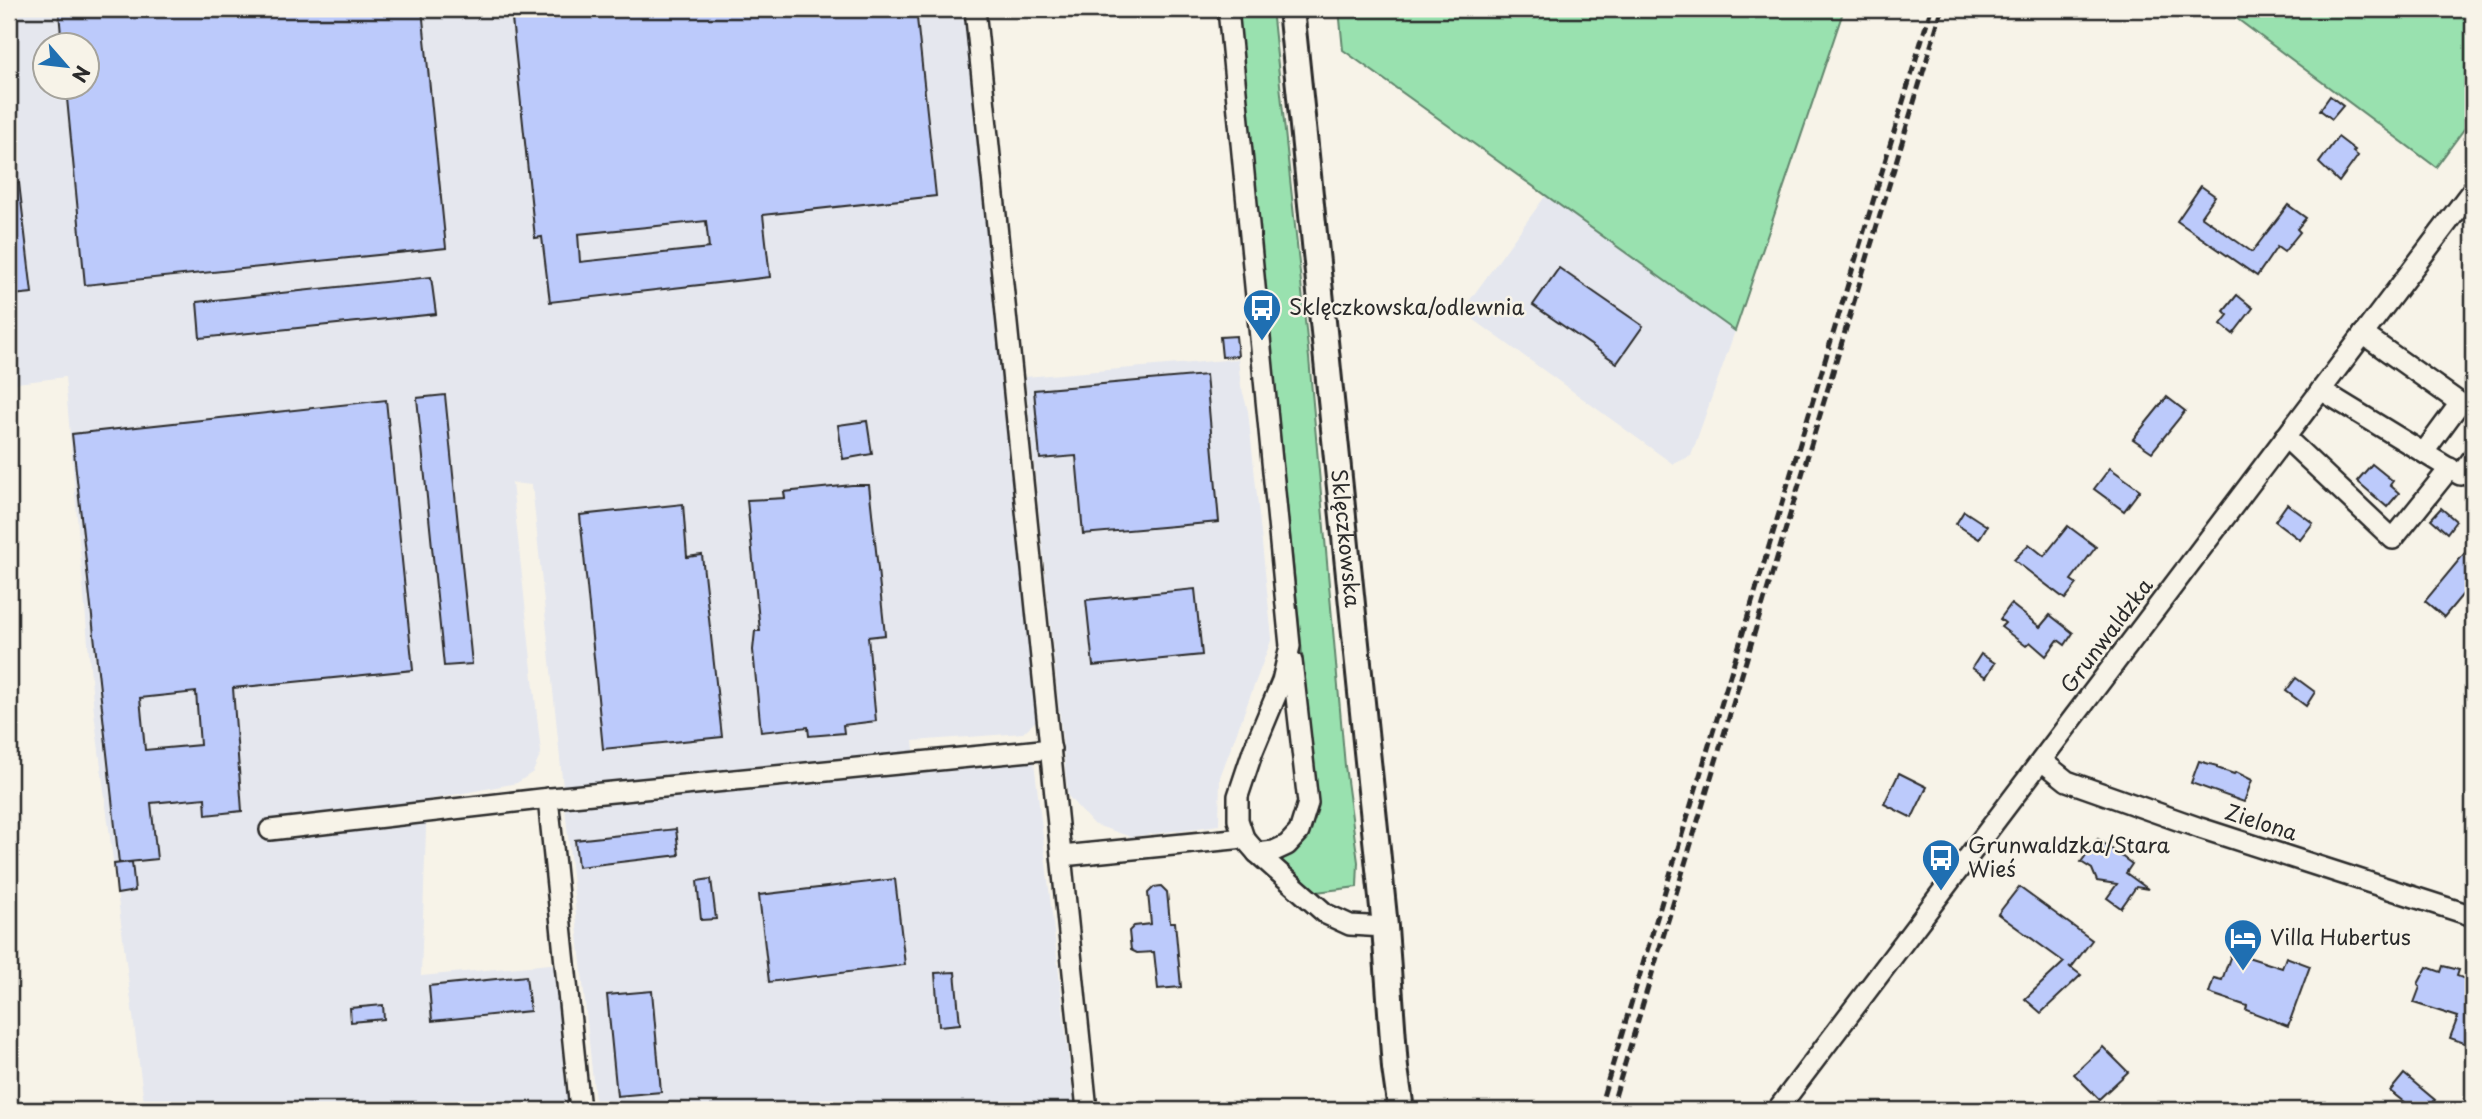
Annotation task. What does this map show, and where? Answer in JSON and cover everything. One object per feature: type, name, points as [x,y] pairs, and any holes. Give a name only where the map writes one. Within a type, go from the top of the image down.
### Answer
[{"type":"main road","name":"Sklęczkowska","points":[[1291,9],[1385,927],[1395,1068],[1401,1110]]},
{"type":"main road","name":"Sklęczkowska","points":[[1391,1110],[1395,1068]]},
{"type":"street","points":[[975,9],[1087,1110]]},
{"type":"street","points":[[1228,9],[1290,646],[1308,803],[1299,832],[1287,845],[1257,853]]},
{"type":"street","name":"Grunwaldzka","points":[[1777,1110],[2473,189]]},
{"type":"street","points":[[2363,334],[2460,403],[2424,452]]},
{"type":"street","points":[[2321,390],[2460,475],[2473,458]]},
{"type":"street","points":[[2285,437],[2393,539],[2450,468]]},
{"type":"street","points":[[1290,646],[1282,681],[1238,796],[1238,820],[1244,838],[1257,853],[1326,914],[1350,925],[1385,927]]},
{"type":"street","points":[[270,830],[548,798],[1051,749]]},
{"type":"street","name":"Zielona","points":[[2042,761],[2067,781],[2200,828],[2473,916]]},
{"type":"street","points":[[548,798],[580,1110]]},
{"type":"street","points":[[1062,856],[1244,838]]},
{"type":"shaded area","points":[[9,9],[968,9],[1042,715],[1023,733],[913,741],[917,774],[1034,761],[1075,1110],[596,1110],[532,485],[512,483],[541,753],[533,772],[517,783],[427,800],[421,976],[561,963],[575,1110],[145,1110],[94,712],[65,377],[9,384]]},
{"type":"shaded area","points":[[1546,195],[1735,331],[1691,456],[1673,464],[1462,311]]},
{"type":"shaded area","points":[[1238,359],[1241,386],[1248,411],[1272,638],[1220,777],[1219,825],[1131,837],[1093,824],[1068,796],[1025,377]]},
{"type":"green space","points":[[1237,9],[1272,9],[1309,358],[1345,766],[1358,862],[1357,887],[1308,893],[1275,860],[1301,844],[1309,831],[1317,802]]},
{"type":"green space","points":[[1339,9],[1844,9],[1735,331],[1343,50]]},
{"type":"green space","points":[[2224,9],[2473,9],[2473,117],[2436,167]]},
{"type":"building","points":[[94,9],[422,9],[446,248],[85,285],[67,102],[102,102],[102,32],[61,32],[59,12]]},
{"type":"building","points":[[511,9],[916,9],[936,196],[763,215],[770,277],[550,302],[542,237],[535,238]],"holes":[[[706,221],[709,248],[580,262],[578,234]]]},
{"type":"building","points":[[2330,96],[2343,106],[2332,119],[2320,110]]},
{"type":"building","points":[[2338,137],[2355,150],[2353,152],[2358,156],[2339,182],[2319,163]]},
{"type":"building","points":[[9,183],[19,183],[32,293],[13,295],[9,253]]},
{"type":"building","points":[[2201,186],[2215,196],[2201,216],[2252,252],[2288,205],[2306,218],[2297,229],[2300,232],[2284,252],[2277,247],[2257,276],[2177,221]]},
{"type":"building","points":[[1559,268],[1643,326],[1617,363],[1533,305]]},
{"type":"building","points":[[431,277],[436,314],[200,338],[197,302]]},
{"type":"building","points":[[2237,295],[2253,308],[2233,334],[2221,324],[2228,315],[2224,311]]},
{"type":"building","points":[[1236,336],[1238,356],[1222,357],[1220,337]]},
{"type":"building","points":[[1206,375],[1219,522],[1083,534],[1076,456],[1040,459],[1034,390]]},
{"type":"building","points":[[445,395],[472,664],[444,666],[417,398]]},
{"type":"building","points":[[2167,397],[2185,411],[2152,452],[2133,439]]},
{"type":"building","points":[[386,400],[413,670],[233,688],[242,811],[206,815],[205,798],[151,803],[157,859],[119,863],[72,434]],"holes":[[[196,692],[200,745],[145,750],[140,698]]]},
{"type":"building","points":[[867,421],[872,454],[843,459],[838,425]]},
{"type":"building","points":[[2372,464],[2393,481],[2390,485],[2399,493],[2387,507],[2357,481]]},
{"type":"building","points":[[2110,468],[2140,490],[2124,511],[2094,489]]},
{"type":"building","points":[[869,485],[885,635],[868,637],[876,721],[843,725],[844,733],[809,736],[808,727],[761,732],[753,650],[755,631],[760,631],[747,500],[785,498],[784,492]]},
{"type":"building","points":[[683,504],[687,557],[702,555],[722,737],[603,749],[580,515]]},
{"type":"building","points":[[2287,504],[2313,523],[2300,540],[2275,521]]},
{"type":"building","points":[[2441,508],[2456,521],[2447,533],[2431,519]]},
{"type":"building","points":[[1964,511],[1987,526],[1979,539],[1956,524]]},
{"type":"building","points":[[2068,526],[2096,547],[2071,580],[2077,584],[2065,599],[2014,560],[2029,544],[2044,556]]},
{"type":"building","points":[[2473,543],[2473,582],[2444,617],[2425,601]]},
{"type":"building","points":[[1195,589],[1202,655],[1093,666],[1086,600]]},
{"type":"building","points":[[2011,604],[2040,627],[2050,615],[2073,633],[2065,645],[2058,640],[2046,656],[2030,642],[2026,646],[2001,627],[2005,623],[2000,619]]},
{"type":"building","points":[[1981,654],[1995,663],[1986,677],[1972,668]]},
{"type":"building","points":[[2296,678],[2315,692],[2306,706],[2286,691]]},
{"type":"building","points":[[2199,761],[2234,774],[2236,772],[2252,780],[2244,802],[2191,783]]},
{"type":"building","points":[[1899,773],[1927,787],[1912,818],[1884,804]]},
{"type":"building","points":[[676,829],[679,855],[578,867],[575,840]]},
{"type":"building","points":[[2098,839],[2132,864],[2126,873],[2148,889],[2136,887],[2121,908],[2107,898],[2117,884],[2097,881],[2092,869],[2081,862]]},
{"type":"building","points":[[132,862],[135,891],[117,894],[114,864]]},
{"type":"building","points":[[711,879],[716,919],[701,920],[697,881]]},
{"type":"building","points":[[895,879],[905,965],[769,982],[759,895]]},
{"type":"building","points":[[1161,886],[1167,892],[1170,922],[1175,922],[1181,987],[1158,989],[1154,952],[1137,953],[1131,950],[1129,931],[1134,926],[1151,924],[1148,893],[1154,887]]},
{"type":"building","points":[[2019,887],[2092,940],[2071,968],[2081,975],[2041,1013],[2025,999],[2064,962],[1998,914]]},
{"type":"building","points":[[2232,952],[2282,968],[2286,957],[2310,966],[2288,1026],[2246,1010],[2247,1006],[2209,993],[2214,978],[2222,980]]},
{"type":"building","points":[[2443,966],[2459,970],[2457,976],[2470,981],[2473,979],[2473,1046],[2450,1038],[2458,1017],[2414,1003],[2420,987],[2418,984],[2427,967],[2441,972]]},
{"type":"building","points":[[955,972],[960,1024],[939,1026],[935,973]]},
{"type":"building","points":[[526,976],[530,1011],[432,1021],[429,986]]},
{"type":"building","points":[[652,991],[661,1092],[617,1096],[607,995]]},
{"type":"building","points":[[383,1005],[384,1019],[351,1022],[350,1008]]},
{"type":"building","points":[[2103,1047],[2128,1072],[2099,1099],[2074,1074]]},
{"type":"building","points":[[2404,1074],[2435,1100],[2427,1110],[2414,1110],[2390,1091]]},
{"type":"railway","points":[[1599,1110],[1931,9]]},
{"type":"railway","points":[[1611,1110],[1942,9]]},
{"type":"place","name":"Sklęczkowska/odlewnia","points":[[1262,342]]},
{"type":"place","name":"Grunwaldzka/Stara Wieś","points":[[1941,892]]},
{"type":"place","name":"Villa Hubertus","points":[[2243,972]]}]
